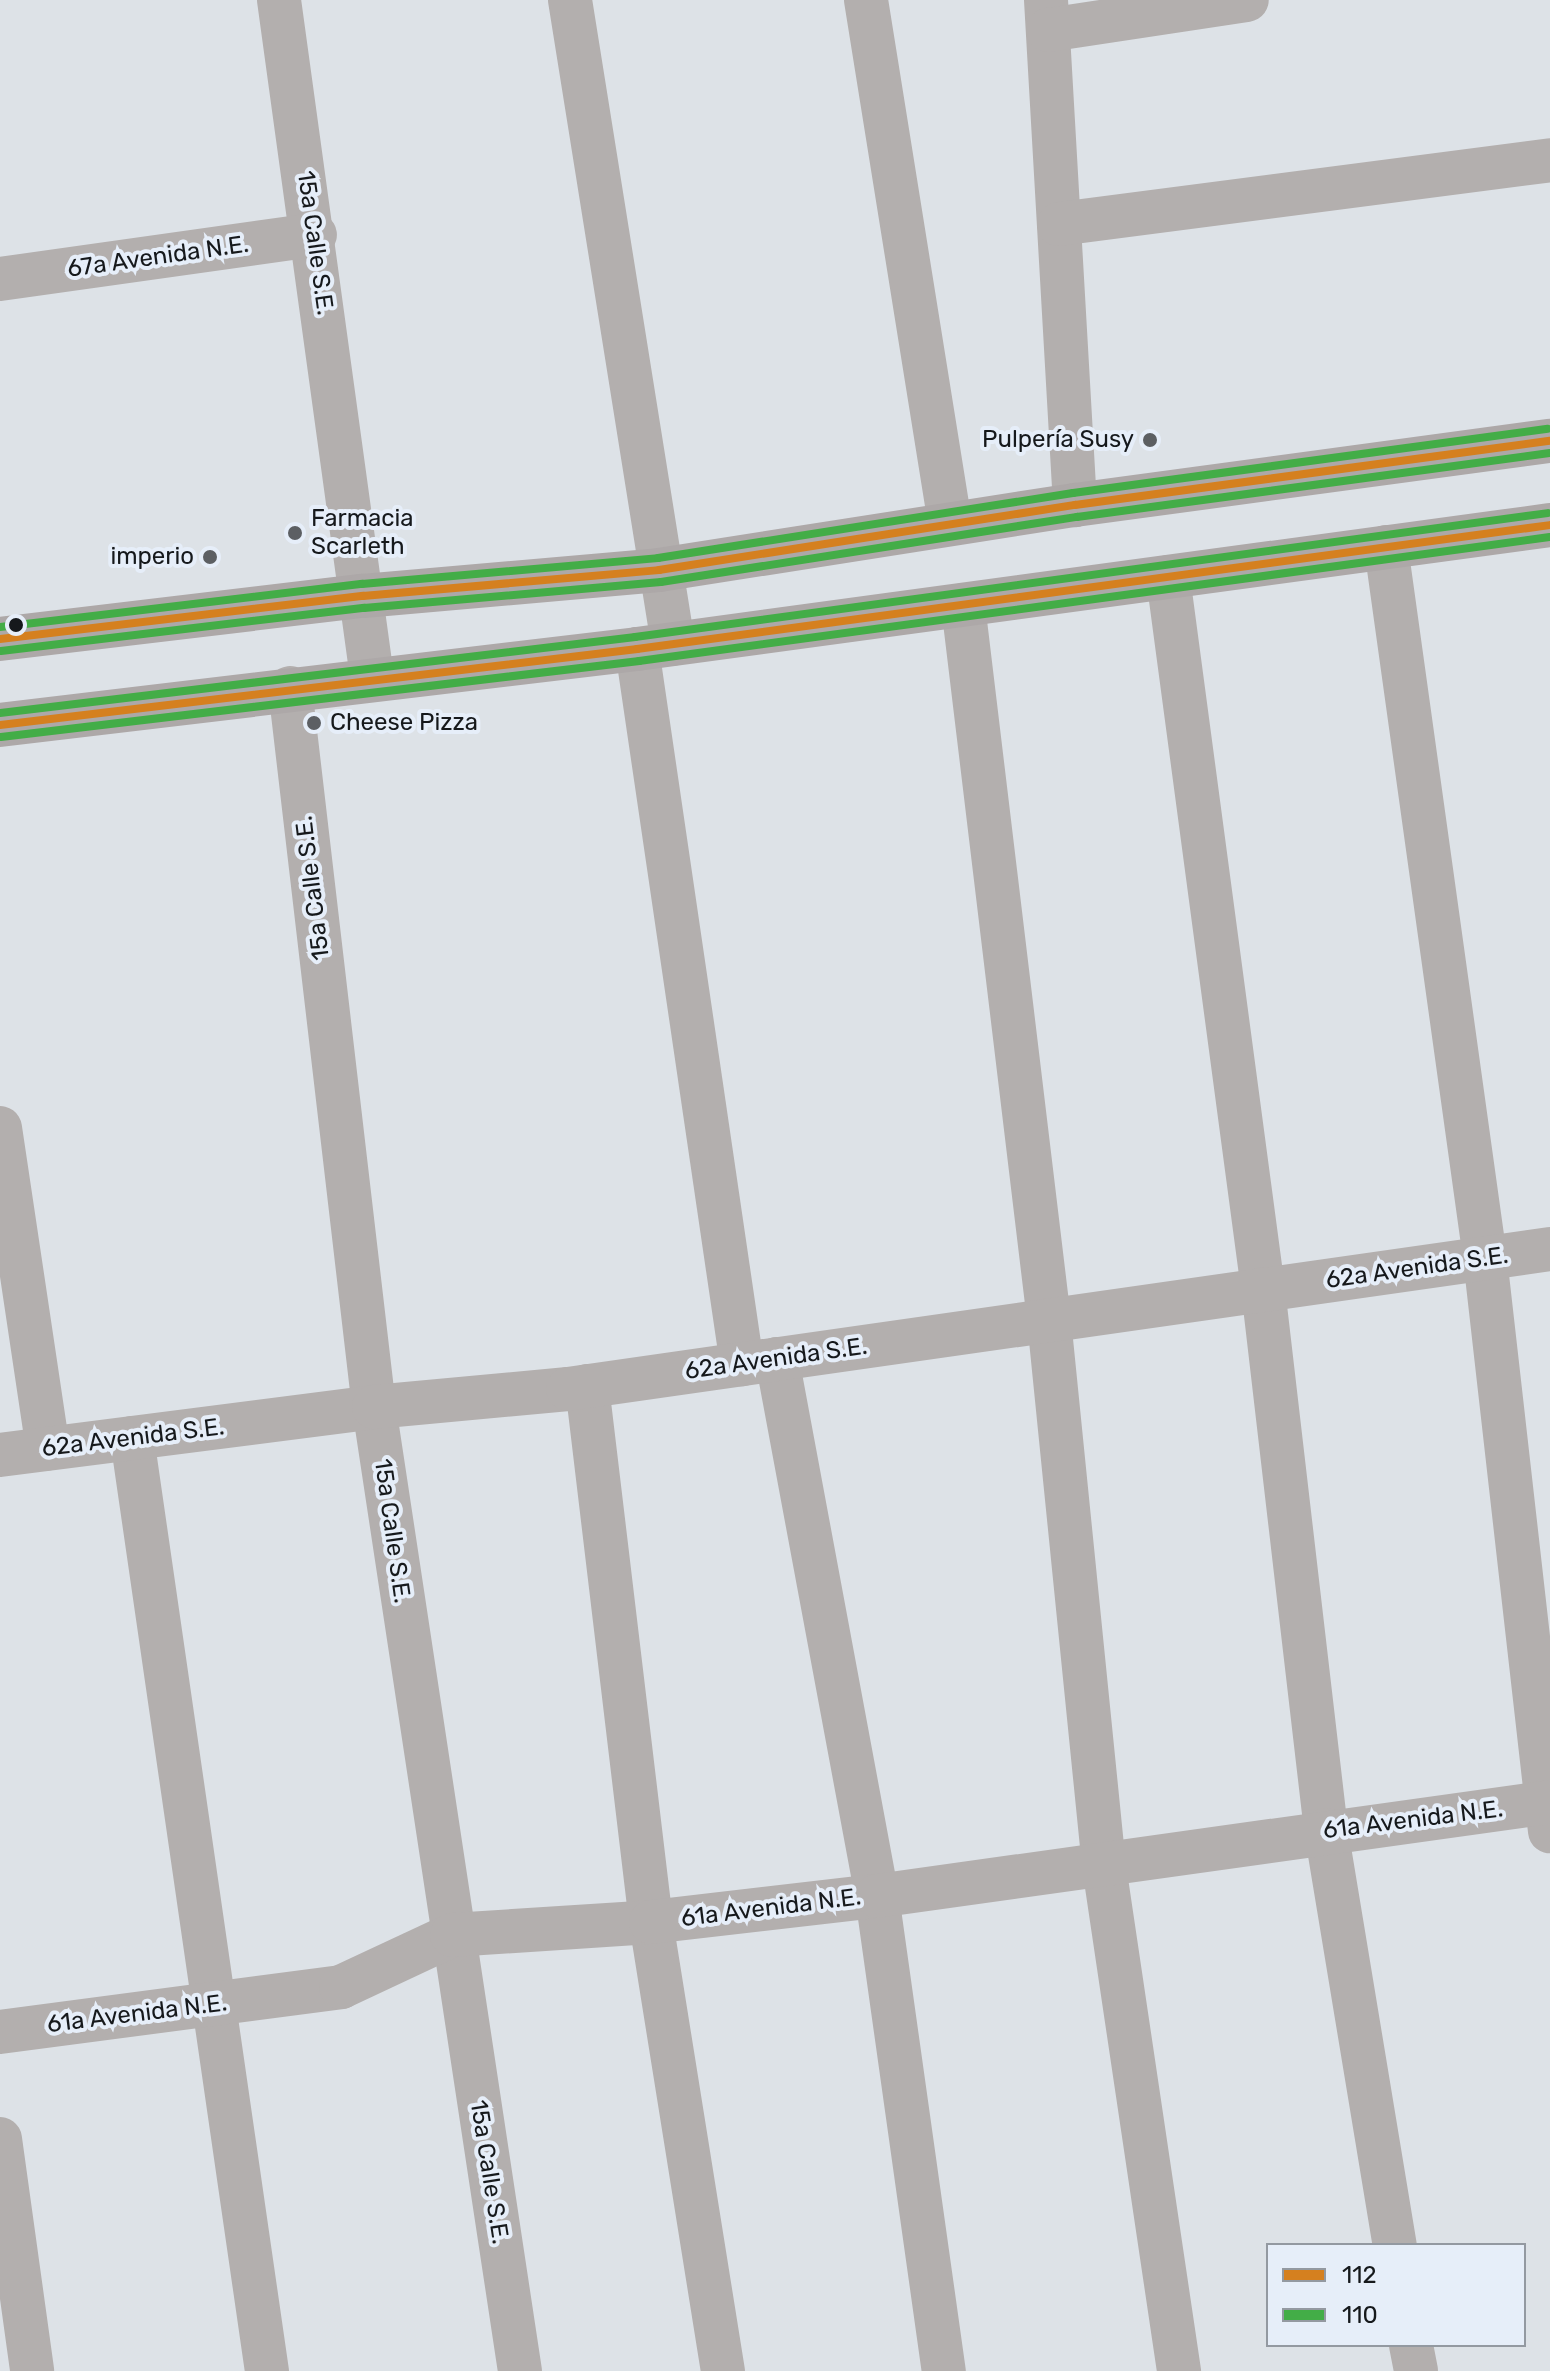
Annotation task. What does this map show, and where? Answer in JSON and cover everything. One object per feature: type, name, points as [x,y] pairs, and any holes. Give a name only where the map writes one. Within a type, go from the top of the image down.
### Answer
[{"type":"main road","points":[[0,639],[363,596],[659,570],[950,523],[1550,441]]},
{"type":"main road","points":[[0,725],[372,677],[655,647],[1550,525]]},
{"type":"street","name":"15a Calle S.E.","points":[[279,0],[315,235],[372,677]]},
{"type":"street","points":[[866,0],[950,523]]},
{"type":"street","points":[[1075,505],[1047,15],[1247,0]]},
{"type":"street","points":[[578,2],[659,570],[655,647],[759,1361],[877,1896],[944,2371]]},
{"type":"street","points":[[1059,224],[1550,160]]},
{"type":"street","name":"67a Avenida N.E.","points":[[0,279],[315,235]]},
{"type":"street","points":[[1386,547],[1485,1258],[1548,1813]]},
{"type":"street","points":[[1168,577],[1263,1289],[1326,1830],[1395,2243]]},
{"type":"street","points":[[963,605],[1049,1320],[1104,1866],[1179,2371]]},
{"type":"street","name":"15a Calle S.E.","points":[[290,688],[374,1407],[520,2371]]},
{"type":"street","points":[[0,1128],[48,1448]]},
{"type":"street","name":"62a Avenida S.E.","points":[[0,1455],[374,1407],[587,1386],[1550,1249]]},
{"type":"street","points":[[587,1386],[651,1922],[723,2371]]},
{"type":"street","points":[[132,1438],[217,2003],[267,2371]]},
{"type":"street","name":"61a Avenida N.E.","points":[[0,2032],[341,1987],[452,1935],[651,1922],[1104,1866],[1326,1830],[1548,1813]]},
{"type":"street","points":[[0,2139],[32,2371]]},
{"type":"street","points":[[1411,2347],[1416,2371]]},
{"type":"transit line","points":[[0,627],[362,584],[658,558],[1073,493],[1548,429]]},
{"type":"transit line","name":"112","points":[[0,639],[363,596],[659,570],[1075,505],[1550,441]]},
{"type":"transit line","name":"110","points":[[1,651],[364,608],[661,582],[1077,517],[1550,453]]},
{"type":"transit line","points":[[0,713],[635,637],[1548,513]]},
{"type":"transit line","name":"112","points":[[0,725],[637,649],[1550,525]]},
{"type":"transit line","name":"110","points":[[1,737],[639,661],[1550,537]]},
{"type":"place","name":"Pulpería Susy","points":[[1150,440]]},
{"type":"place","name":"Farmacia Scarleth","points":[[295,533]]},
{"type":"place","name":"imperio","points":[[210,557]]},
{"type":"place","name":"Cheese Pizza","points":[[314,723]]}]
